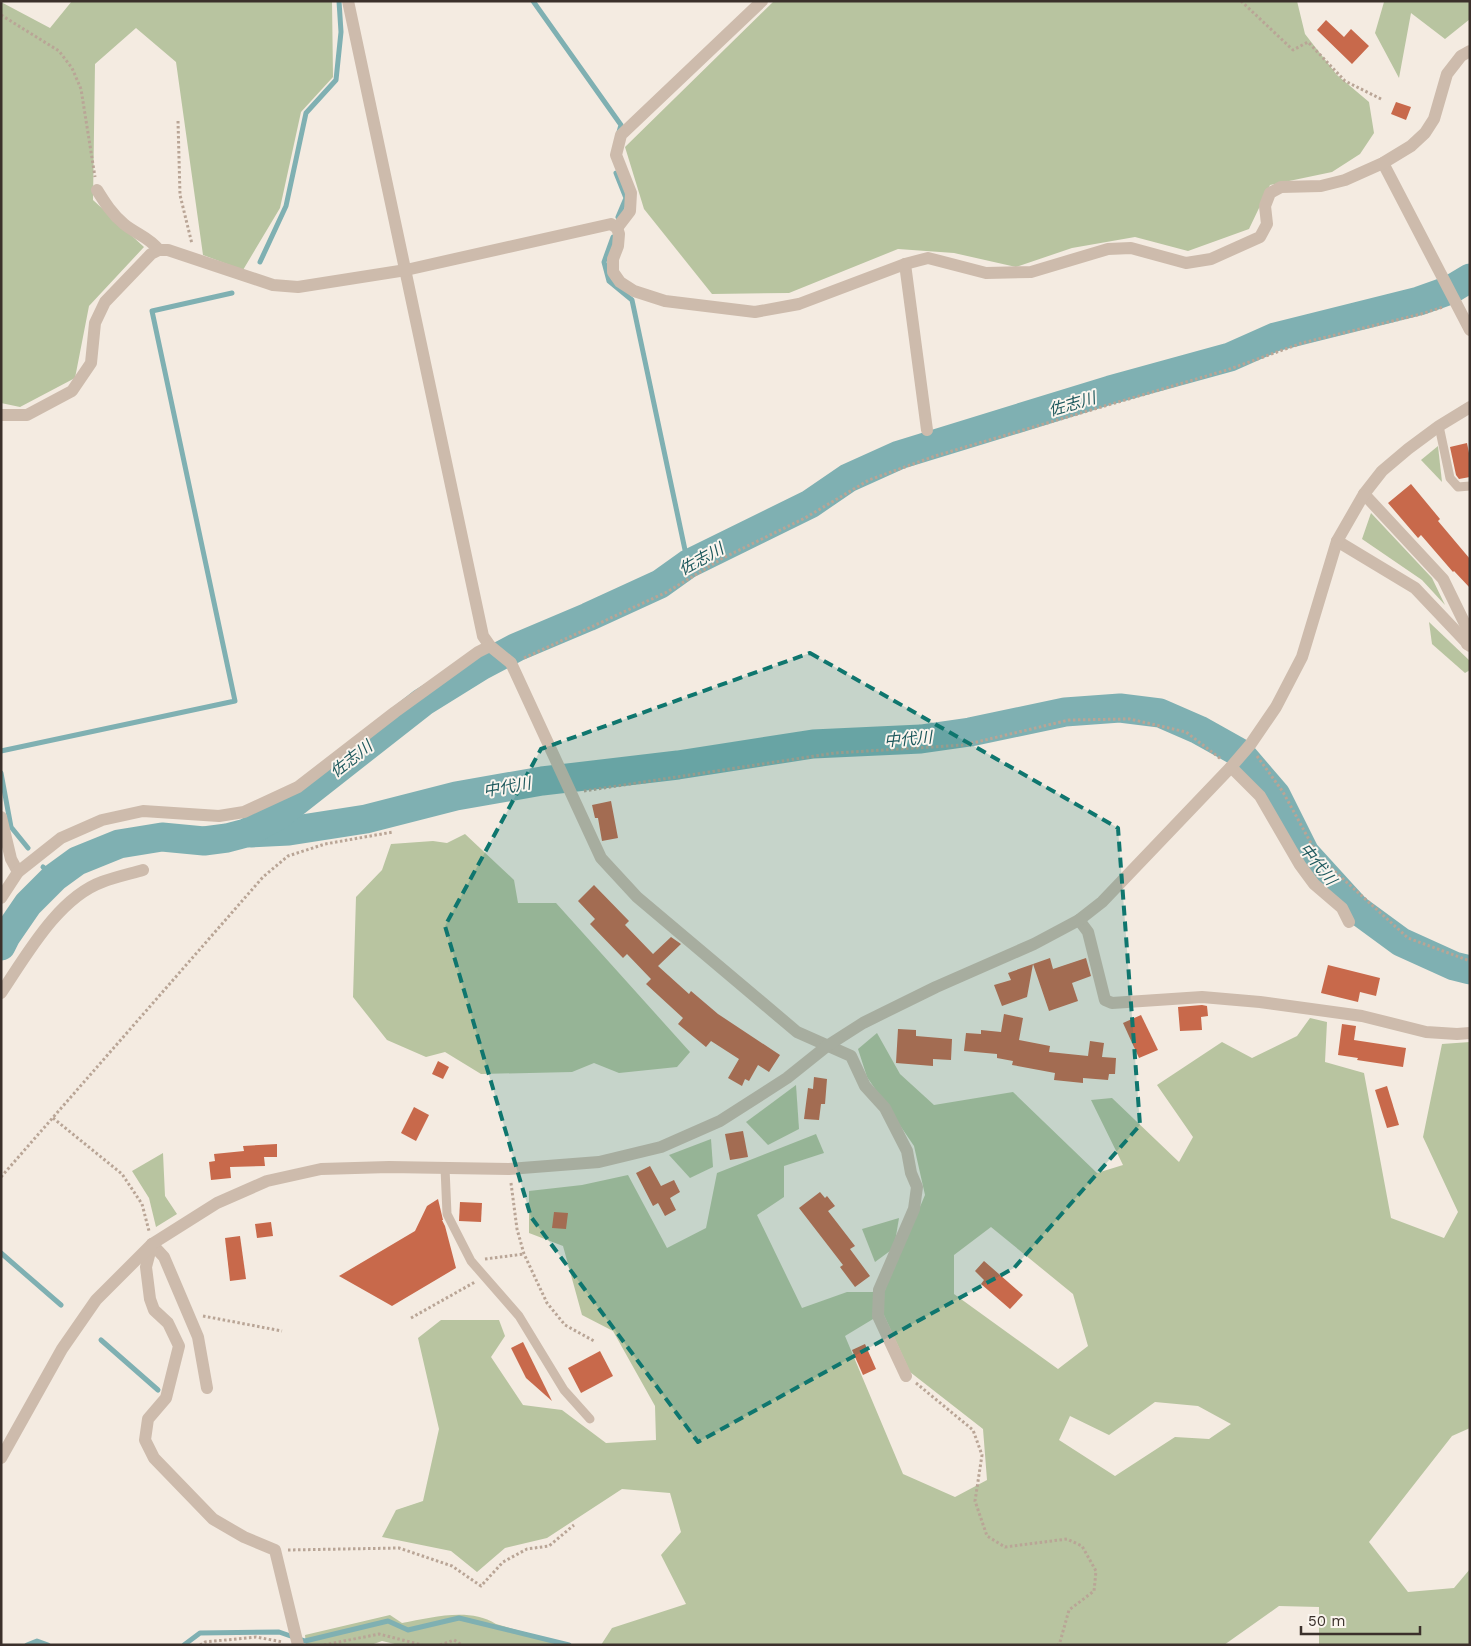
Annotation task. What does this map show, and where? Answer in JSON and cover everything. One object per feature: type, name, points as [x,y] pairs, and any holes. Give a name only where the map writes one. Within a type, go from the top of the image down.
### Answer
[{"type":"street","points":[[348,1],[483,636],[490,646],[511,664],[601,858],[636,897],[797,1032],[850,1056],[865,1086],[884,1108],[907,1151],[911,1173],[917,1188],[914,1209],[879,1290],[878,1316],[906,1376]]},
{"type":"street","points":[[617,228],[630,211],[631,193],[616,155],[621,135],[762,1]]},
{"type":"street","points":[[1,415],[27,415],[72,391],[91,363],[95,323],[105,302],[151,254],[159,250],[168,250],[273,285],[298,287],[406,270],[604,224],[611,224],[617,228],[619,234],[618,246],[613,260],[613,272],[620,282],[634,291],[665,301],[755,312],[800,304],[905,264],[928,258],[986,272],[1031,272],[1108,249],[1131,248],[1186,262],[1211,259],[1260,237],[1267,224],[1265,206],[1270,193],[1281,187],[1321,186],[1345,180],[1383,163],[1411,146],[1425,133],[1434,119],[1447,74],[1461,56],[1470,51]]},
{"type":"street","points":[[1383,163],[1470,330]]},
{"type":"street","points":[[97,190],[107,208],[124,224],[152,241],[159,250]]},
{"type":"street","points":[[905,264],[926,430]]},
{"type":"street","points":[[1,1458],[62,1349],[96,1300],[152,1244],[217,1203],[267,1181],[321,1169],[389,1167],[509,1170],[599,1162],[661,1147],[720,1122],[787,1078],[827,1046],[863,1023],[936,987],[1034,944],[1080,920],[1102,902],[1231,767],[1250,745],[1276,707],[1302,657],[1336,541],[1364,494],[1382,471],[1408,449],[1439,426],[1470,407]]},
{"type":"street","points":[[1364,494],[1443,579],[1466,626],[1469,645]]},
{"type":"street","points":[[1336,541],[1415,588],[1469,645]]},
{"type":"street","points":[[1,898],[18,872],[61,838],[102,820],[144,811],[219,816],[244,812],[298,787],[403,706],[478,652],[490,646]]},
{"type":"street","points":[[1231,767],[1260,796],[1300,865],[1314,884],[1342,908],[1349,922]]},
{"type":"street","points":[[1,817],[11,860],[18,872]]},
{"type":"street","points":[[1,993],[46,927],[74,898],[100,882],[143,870]]},
{"type":"street","points":[[1080,920],[1088,932],[1105,1000],[1112,1003],[1202,997],[1260,1002],[1362,1016],[1426,1032],[1470,1033]]},
{"type":"street","points":[[152,1244],[164,1257],[198,1337],[207,1388]]},
{"type":"street","points":[[152,1244],[146,1267],[150,1300],[154,1310],[168,1323],[178,1346],[166,1398],[148,1420],[145,1440],[154,1458],[213,1519],[244,1537],[275,1550],[294,1641]]},
{"type":"lane","points":[[1439,426],[1450,478],[1458,487],[1470,486]]},
{"type":"lane","points":[[445,1168],[447,1214],[471,1261],[519,1316],[564,1390],[590,1419]]},
{"type":"path","points":[[1241,1],[1293,50],[1308,42],[1345,81],[1384,100]]},
{"type":"path","points":[[1,15],[59,51],[72,68],[81,89],[97,190]]},
{"type":"path","points":[[178,121],[180,196],[196,259]]},
{"type":"path","points":[[511,664],[667,592],[723,558],[805,518],[869,480],[935,456],[1227,370],[1302,344],[1421,314],[1456,303]]},
{"type":"path","points":[[571,793],[834,753],[964,745],[1069,720],[1130,719],[1186,732],[1231,767]]},
{"type":"path","points":[[1250,745],[1283,792],[1318,856],[1408,938],[1470,961]]},
{"type":"path","points":[[1,1177],[263,877],[288,856],[324,844],[393,832]]},
{"type":"path","points":[[53,1118],[122,1174],[142,1204],[152,1244]]},
{"type":"path","points":[[509,1170],[517,1228],[524,1254],[547,1303],[565,1325],[594,1341]]},
{"type":"path","points":[[471,1261],[524,1254]]},
{"type":"path","points":[[411,1318],[484,1277]]},
{"type":"path","points":[[188,1313],[282,1331]]},
{"type":"path","points":[[906,1376],[973,1430],[982,1454],[975,1501],[987,1536],[1006,1547],[1067,1539],[1082,1546],[1096,1570],[1094,1591],[1068,1610],[1058,1645]]},
{"type":"path","points":[[275,1550],[399,1548],[452,1566],[481,1586],[503,1562],[527,1549],[549,1546],[574,1525]]},
{"type":"path","points":[[324,1645],[379,1634],[422,1645]]},
{"type":"path","points":[[200,1645],[205,1642],[256,1637],[294,1641]]},
{"type":"path","points":[[440,1645],[454,1640],[462,1645]]},
{"type":"highlighted area","points":[[810,653],[1118,828],[1140,1125],[1014,1268],[698,1442],[531,1217],[445,926],[541,749]]},
{"type":"green space","points":[[72,1],[332,1],[333,77],[301,112],[280,208],[243,270],[203,255],[176,62],[136,28],[95,64],[93,200],[144,247],[89,306],[75,378],[20,407],[1,403],[1,2],[50,28]]},
{"type":"green space","points":[[774,1],[1297,1],[1305,34],[1337,75],[1369,102],[1374,133],[1360,154],[1332,172],[1270,185],[1249,229],[1188,251],[1135,237],[1072,248],[1016,267],[954,253],[898,249],[789,293],[712,294],[644,209],[625,147]]},
{"type":"green space","points":[[1383,1],[1470,1],[1470,19],[1445,39],[1411,13],[1399,78],[1375,33]]},
{"type":"green space","points":[[1438,446],[1442,482],[1421,460]]},
{"type":"green space","points":[[1371,513],[1432,578],[1445,605],[1422,580],[1362,539]]},
{"type":"green space","points":[[1429,622],[1470,661],[1470,670],[1465,673],[1432,644]]},
{"type":"green space","points":[[465,834],[514,880],[518,903],[556,903],[690,1052],[677,1067],[619,1073],[594,1063],[572,1072],[481,1074],[445,1052],[426,1057],[387,1040],[353,997],[356,897],[382,870],[391,844],[433,841],[447,843]]},
{"type":"green space","points":[[1310,1018],[1327,1022],[1325,1062],[1364,1073],[1391,1218],[1444,1238],[1458,1212],[1423,1137],[1442,1044],[1470,1042],[1470,1428],[1452,1436],[1369,1542],[1408,1592],[1454,1588],[1470,1569],[1470,1645],[1319,1645],[1319,1607],[1279,1606],[1224,1645],[601,1645],[612,1628],[686,1604],[661,1555],[681,1532],[670,1493],[622,1489],[547,1538],[505,1548],[477,1572],[451,1551],[382,1537],[396,1510],[423,1501],[439,1429],[418,1338],[441,1320],[499,1320],[505,1336],[491,1357],[523,1405],[562,1410],[606,1443],[656,1440],[655,1406],[613,1331],[582,1315],[563,1246],[529,1233],[529,1191],[582,1185],[628,1175],[667,1248],[706,1228],[717,1173],[816,1134],[824,1153],[784,1166],[784,1197],[757,1215],[802,1308],[847,1292],[884,1292],[925,1195],[914,1146],[867,1077],[858,1049],[877,1033],[900,1074],[934,1105],[1013,1092],[1097,1173],[1123,1165],[1091,1100],[1112,1098],[1179,1162],[1193,1137],[1157,1085],[1222,1042],[1252,1058],[1297,1036]],"holes":[[[991,1227],[1073,1294],[1088,1346],[1058,1369],[954,1294],[954,1255]],[[883,1313],[910,1372],[983,1429],[987,1480],[955,1497],[903,1474],[845,1336]],[[1155,1402],[1198,1406],[1231,1424],[1209,1439],[1175,1437],[1115,1476],[1059,1440],[1070,1416],[1109,1435]]]},
{"type":"green space","points":[[796,1085],[799,1129],[768,1145],[746,1122]]},
{"type":"green space","points":[[711,1139],[713,1167],[690,1178],[669,1155]]},
{"type":"green space","points":[[163,1153],[165,1196],[177,1214],[156,1227],[149,1198],[132,1171]]},
{"type":"green space","points":[[899,1218],[894,1248],[875,1262],[862,1229]]},
{"type":"green space","points":[[390,1615],[402,1623],[450,1615],[474,1616],[570,1645],[399,1645],[382,1641],[371,1645],[306,1645],[305,1635]]},
{"type":"building","points":[[1326,20],[1344,37],[1351,29],[1369,46],[1352,64],[1317,30]]},
{"type":"building","points":[[1396,102],[1411,107],[1406,120],[1391,114]]},
{"type":"building","points":[[1467,443],[1470,458],[1470,477],[1459,479],[1456,475],[1450,447]]},
{"type":"building","points":[[1411,484],[1440,519],[1438,521],[1470,559],[1470,588],[1453,572],[1421,535],[1418,538],[1388,503]]},
{"type":"building","points":[[611,801],[618,838],[602,841],[598,818],[595,818],[592,805]]},
{"type":"building","points":[[594,885],[629,921],[625,925],[653,954],[671,937],[681,944],[658,966],[689,994],[691,991],[718,1014],[780,1055],[769,1072],[758,1065],[749,1081],[745,1079],[742,1086],[728,1078],[739,1059],[711,1041],[706,1047],[678,1024],[683,1018],[646,984],[651,979],[627,954],[623,958],[590,924],[595,919],[578,901]]},
{"type":"building","points":[[1050,958],[1053,969],[1086,958],[1091,976],[1072,983],[1078,1001],[1049,1011],[1033,964]]},
{"type":"building","points":[[1033,964],[1027,997],[1002,1006],[994,985],[1011,980],[1008,973]]},
{"type":"building","points":[[1328,965],[1380,978],[1376,996],[1360,992],[1358,1002],[1321,993]]},
{"type":"building","points":[[1207,1006],[1208,1016],[1201,1017],[1202,1030],[1180,1031],[1178,1007]]},
{"type":"building","points":[[1004,1014],[1023,1018],[1019,1040],[1050,1046],[1049,1052],[1088,1056],[1090,1041],[1104,1043],[1102,1057],[1116,1058],[1115,1074],[1109,1074],[1108,1080],[1083,1078],[1083,1083],[1054,1080],[1055,1073],[1012,1065],[1013,1061],[997,1058],[997,1054],[964,1051],[966,1033],[981,1034],[981,1030],[1001,1032]]},
{"type":"building","points":[[1141,1015],[1158,1050],[1139,1058],[1123,1023]]},
{"type":"building","points":[[1342,1024],[1356,1026],[1354,1040],[1406,1048],[1403,1067],[1338,1055]]},
{"type":"building","points":[[898,1029],[916,1030],[916,1036],[952,1039],[951,1060],[933,1059],[933,1066],[896,1063]]},
{"type":"building","points":[[438,1061],[449,1067],[443,1079],[432,1074]]},
{"type":"building","points":[[814,1077],[827,1079],[825,1104],[821,1104],[819,1120],[804,1119],[808,1088],[813,1089]]},
{"type":"building","points":[[1387,1086],[1399,1125],[1387,1128],[1375,1090]]},
{"type":"building","points":[[414,1107],[429,1115],[416,1141],[401,1133]]},
{"type":"building","points":[[743,1131],[748,1157],[730,1160],[725,1134]]},
{"type":"building","points":[[277,1144],[277,1157],[264,1157],[265,1166],[230,1167],[231,1178],[211,1180],[209,1162],[215,1161],[214,1154],[244,1151],[243,1146]]},
{"type":"building","points":[[650,1166],[661,1186],[674,1180],[680,1192],[670,1198],[676,1210],[665,1216],[658,1203],[653,1206],[636,1173]]},
{"type":"building","points":[[820,1192],[825,1198],[827,1196],[835,1206],[828,1211],[855,1246],[850,1249],[870,1276],[855,1287],[840,1267],[843,1265],[799,1208]]},
{"type":"building","points":[[438,1199],[456,1268],[392,1306],[339,1276],[415,1231],[427,1206]]},
{"type":"building","points":[[460,1202],[482,1203],[481,1222],[459,1221]]},
{"type":"building","points":[[554,1212],[568,1213],[566,1229],[552,1228]]},
{"type":"building","points":[[271,1222],[273,1236],[257,1238],[255,1224]]},
{"type":"building","points":[[240,1236],[246,1279],[230,1281],[225,1238]]},
{"type":"building","points":[[984,1261],[1023,1295],[1010,1309],[981,1284],[984,1280],[975,1271]]},
{"type":"building","points":[[523,1342],[552,1401],[526,1378],[511,1348]]},
{"type":"building","points":[[865,1344],[876,1369],[863,1375],[852,1350]]},
{"type":"building","points":[[600,1351],[613,1376],[581,1393],[568,1368]]},
{"type":"waterway","points":[[260,262],[286,206],[306,113],[336,80],[341,32],[339,1]]},
{"type":"waterway","points":[[533,1],[621,125],[619,132]]},
{"type":"waterway","points":[[616,173],[626,198],[618,217]]},
{"type":"waterway","points":[[613,237],[604,262],[609,281],[632,300],[688,564]]},
{"type":"waterway","name":"佐志川","points":[[1,946],[28,904],[55,877],[77,861],[119,844],[162,837],[204,841],[246,833],[279,815],[423,702],[481,666],[517,647],[660,584],[688,564],[810,504],[848,478],[899,455],[1110,390],[1230,357],[1275,337],[1419,301],[1450,290],[1470,278]]},
{"type":"waterway","points":[[1,751],[235,701],[152,311],[232,293]]},
{"type":"waterway","name":"中代川","points":[[251,833],[289,831],[366,819],[456,796],[542,781],[678,765],[813,744],[921,739],[970,732],[1065,712],[1120,708],[1160,713],[1199,730],[1240,753],[1276,795],[1305,853],[1356,909],[1401,942],[1454,966],[1470,970]]},
{"type":"waterway","points":[[1,773],[11,827],[28,848]]},
{"type":"waterway","points":[[43,867],[55,877]]},
{"type":"waterway","points":[[1,1253],[61,1305]]},
{"type":"waterway","points":[[101,1340],[158,1390]]},
{"type":"waterway","points":[[184,1645],[200,1633],[279,1632],[305,1641],[388,1621],[408,1630],[459,1618],[569,1645]]},
{"type":"waterway","points":[[27,1645],[37,1641],[48,1645]]}]
